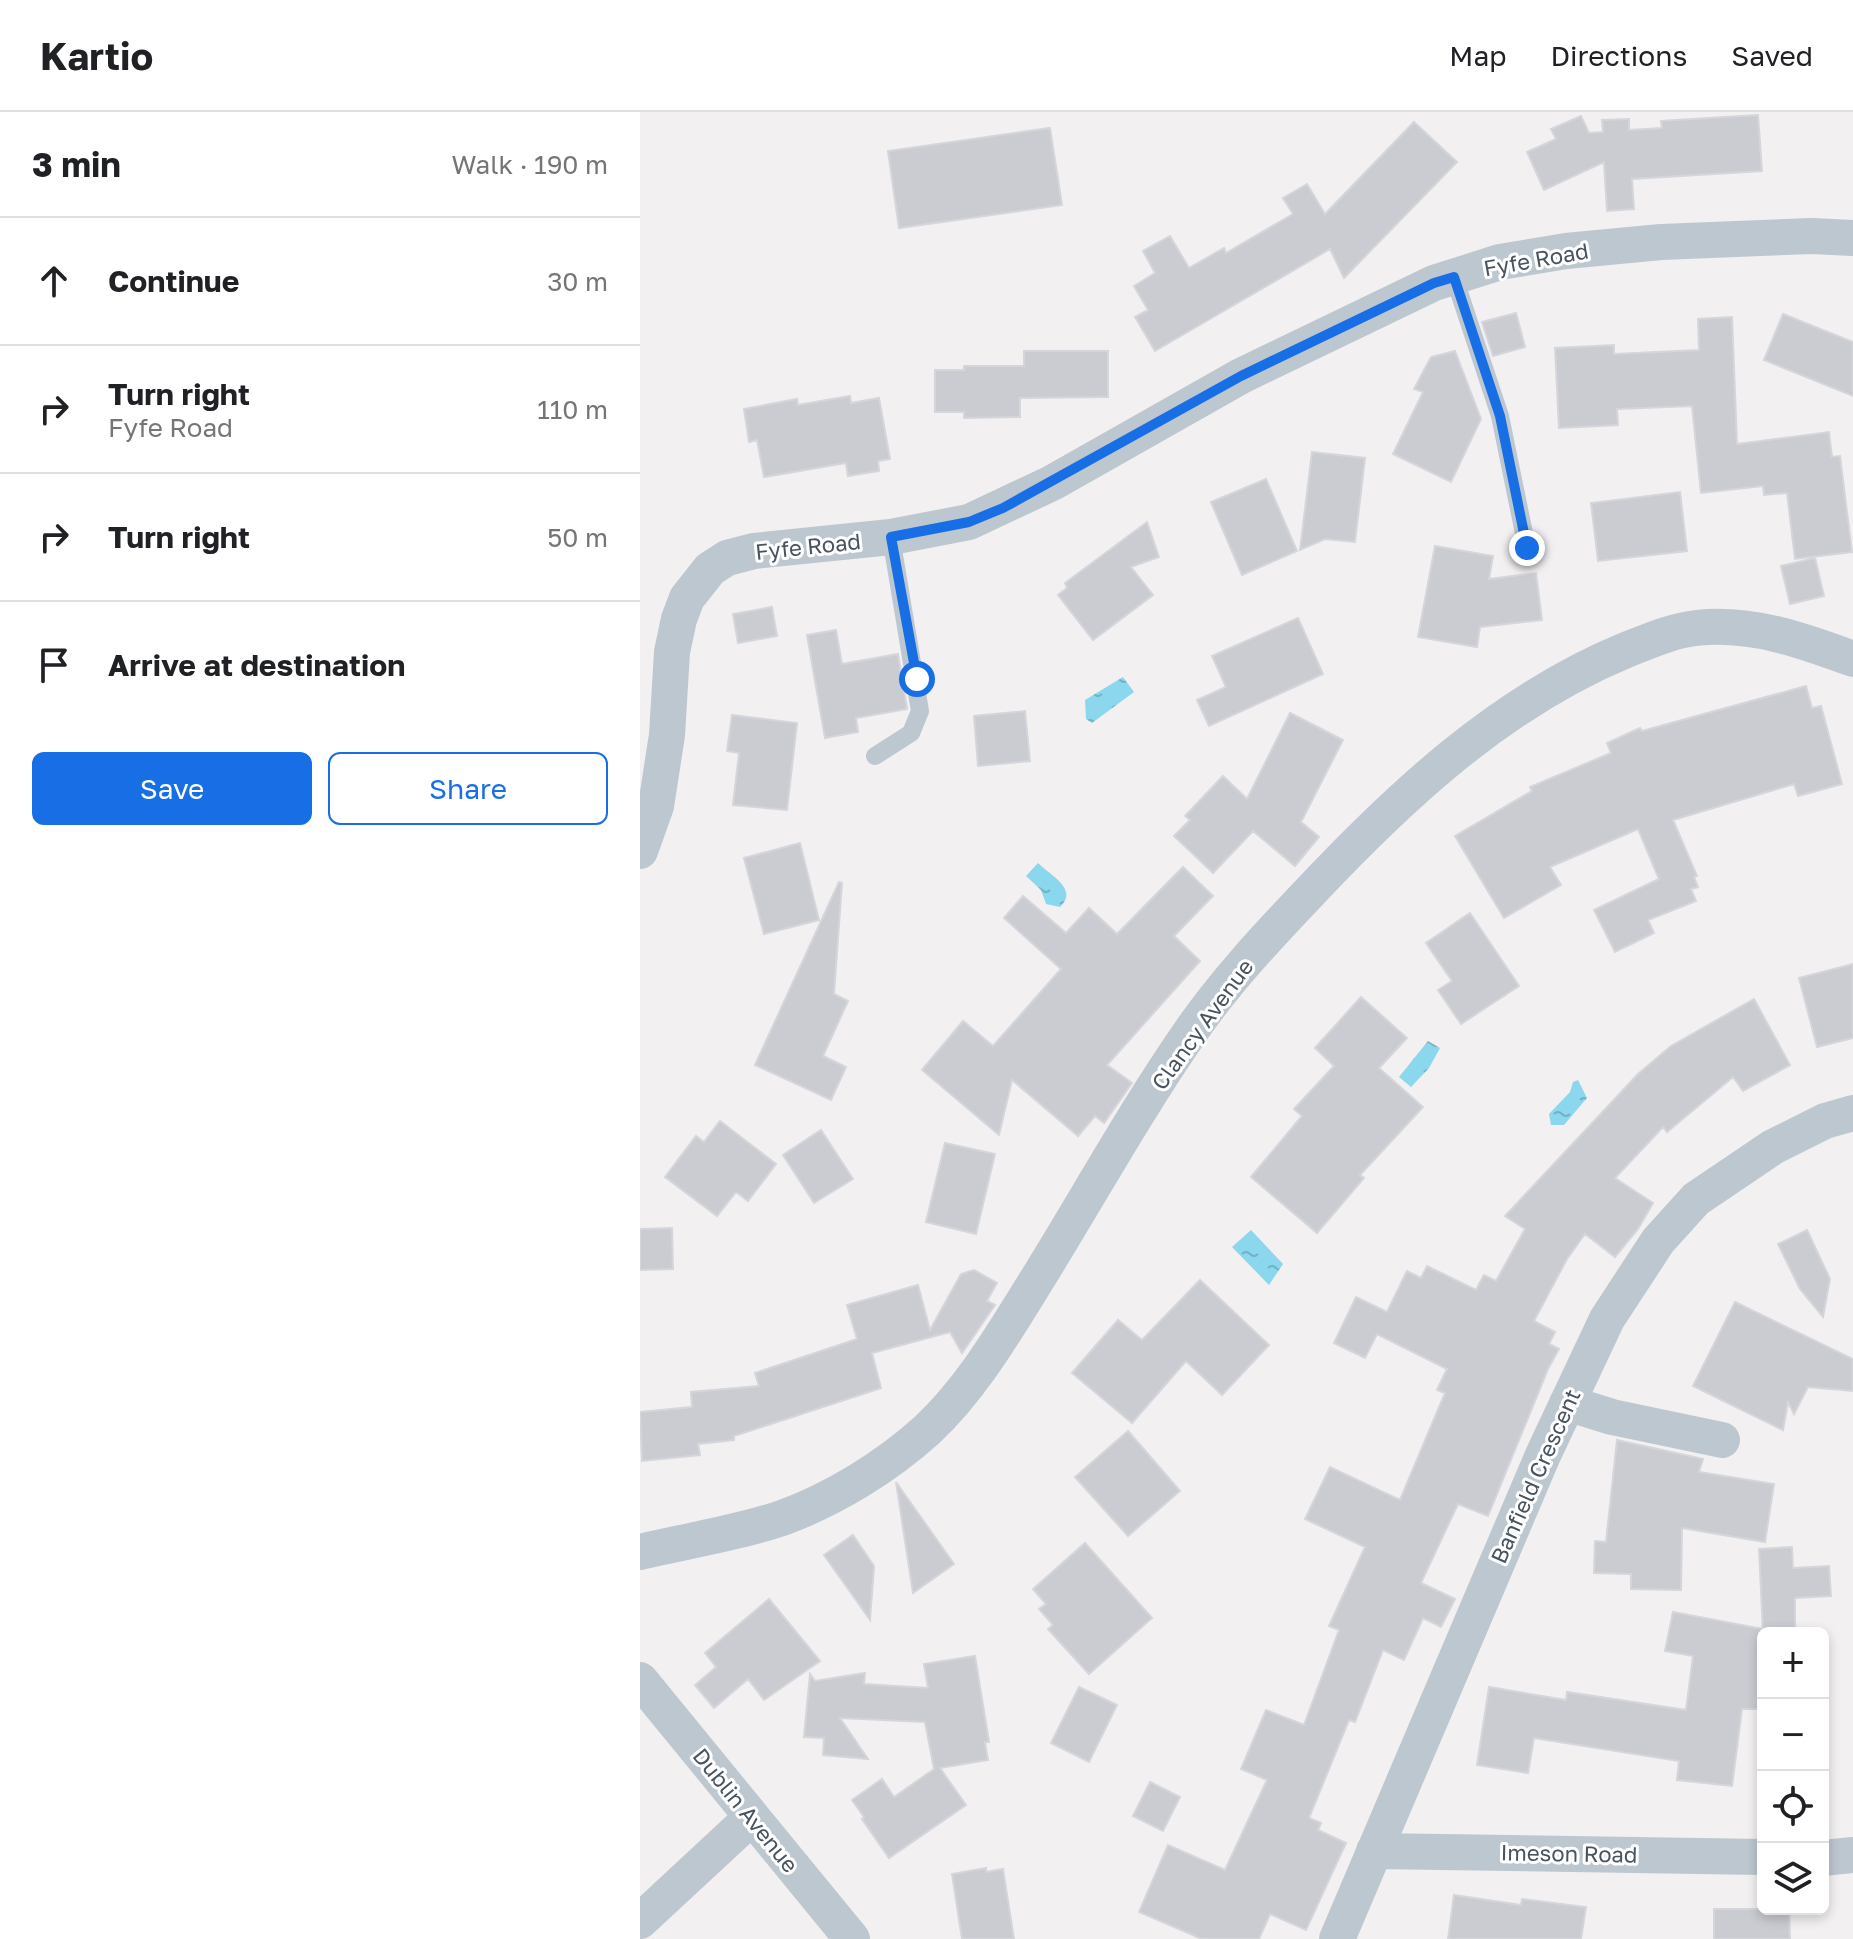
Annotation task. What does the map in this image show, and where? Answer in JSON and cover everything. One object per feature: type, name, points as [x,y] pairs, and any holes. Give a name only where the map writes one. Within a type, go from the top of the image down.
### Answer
[{"type":"street","name":"Fyfe Road","points":[[640,851],[656,806],[667,735],[672,652],[679,619],[687,598],[710,569],[727,558],[754,551],[891,537],[969,522],[1003,508],[1241,376],[1434,283],[1500,262],[1582,249],[1661,242],[1812,236],[1853,238]]},
{"type":"street","name":"Clancy Avenue","points":[[640,1552],[779,1519],[825,1499],[873,1471],[927,1429],[968,1383],[1006,1329],[1137,1114],[1202,1017],[1258,947],[1337,863],[1397,804],[1482,733],[1533,697],[1605,659],[1663,635],[1695,628],[1738,627],[1778,634],[1853,659]]},
{"type":"street","name":"Banfield Crescent","points":[[1337,1939],[1567,1403],[1607,1319],[1658,1241],[1696,1199],[1773,1147],[1825,1121],[1853,1113]]},
{"type":"street","points":[[1567,1403],[1612,1417],[1722,1440]]},
{"type":"street","name":"Dublin Avenue","points":[[640,1680],[852,1939]]},
{"type":"street","points":[[640,1921],[751,1818]]},
{"type":"street","name":"Imeson Road","points":[[1374,1851],[1757,1857]]},
{"type":"street","points":[[1829,1857],[1853,1855]]},
{"type":"lane","points":[[1454,277],[1500,416],[1527,548]]},
{"type":"lane","points":[[875,756],[911,733],[920,711],[891,537]]},
{"type":"water","points":[[1123,677],[1134,692],[1092,723],[1086,719],[1085,700]]},
{"type":"water","points":[[1038,863],[1065,889],[1065,900],[1060,907],[1046,904],[1041,890],[1026,876]]},
{"type":"water","points":[[1428,1041],[1440,1048],[1429,1068],[1411,1087],[1399,1077]]},
{"type":"water","points":[[1578,1080],[1587,1098],[1564,1125],[1551,1125],[1549,1114],[1570,1092],[1573,1082]]},
{"type":"water","points":[[1251,1230],[1283,1264],[1269,1285],[1232,1247]]},
{"type":"building","points":[[1758,115],[1762,171],[1632,179],[1634,209],[1607,211],[1604,162],[1544,190],[1527,152],[1556,139],[1551,129],[1581,116],[1589,133],[1603,132],[1602,120],[1629,119],[1629,130],[1662,128],[1661,121]]},
{"type":"building","points":[[1414,122],[1457,162],[1344,278],[1330,249],[1155,351],[1135,317],[1148,310],[1134,286],[1155,273],[1143,251],[1170,236],[1189,268],[1224,248],[1226,253],[1293,214],[1283,198],[1307,184],[1325,214]]},
{"type":"building","points":[[1050,128],[1062,205],[899,228],[888,151]]},
{"type":"building","points":[[1516,313],[1525,347],[1493,356],[1482,322]]},
{"type":"building","points":[[1783,314],[1853,342],[1853,396],[1764,360]]},
{"type":"building","points":[[1732,317],[1737,444],[1829,432],[1832,457],[1840,456],[1852,552],[1795,559],[1787,493],[1764,495],[1763,486],[1701,493],[1692,406],[1617,409],[1618,425],[1559,428],[1555,348],[1614,345],[1614,354],[1699,350],[1698,319]]},
{"type":"building","points":[[1024,351],[1108,351],[1108,397],[1020,398],[1020,417],[964,418],[964,412],[935,412],[935,370],[964,370],[964,366],[1024,366]]},
{"type":"building","points":[[1455,351],[1481,419],[1451,482],[1393,454],[1423,392],[1414,389],[1431,357]]},
{"type":"building","points":[[850,396],[851,403],[879,398],[890,459],[878,461],[879,471],[848,476],[846,463],[764,477],[757,440],[749,442],[744,409],[797,399],[798,405]]},
{"type":"building","points":[[1312,452],[1365,458],[1355,542],[1325,539],[1300,550]]},
{"type":"building","points":[[1266,479],[1297,551],[1242,575],[1211,502]]},
{"type":"building","points":[[1680,492],[1687,551],[1598,561],[1591,503]]},
{"type":"building","points":[[1147,522],[1159,557],[1131,567],[1153,595],[1093,640],[1058,595],[1067,588],[1065,583]]},
{"type":"building","points":[[1435,546],[1493,556],[1489,579],[1536,573],[1542,620],[1480,627],[1477,647],[1418,637]]},
{"type":"building","points":[[1815,558],[1824,596],[1790,604],[1781,566]]},
{"type":"building","points":[[772,607],[777,636],[738,643],[733,614]]},
{"type":"building","points":[[1298,618],[1323,674],[1209,726],[1197,700],[1226,687],[1212,656]]},
{"type":"building","points":[[836,630],[842,664],[898,654],[907,709],[856,718],[858,732],[825,738],[807,635]]},
{"type":"building","points":[[1806,686],[1812,708],[1821,706],[1842,784],[1798,796],[1794,784],[1673,820],[1697,876],[1694,877],[1698,887],[1691,889],[1696,901],[1648,920],[1654,933],[1615,952],[1594,910],[1659,879],[1638,829],[1550,867],[1561,885],[1504,918],[1455,836],[1532,791],[1530,787],[1611,753],[1607,743],[1640,728],[1642,731]]},
{"type":"building","points":[[1025,711],[1030,761],[978,766],[974,716]]},
{"type":"building","points":[[1290,713],[1343,740],[1301,822],[1319,837],[1295,866],[1253,831],[1213,873],[1174,836],[1190,820],[1185,816],[1223,776],[1247,799]]},
{"type":"building","points":[[732,715],[797,723],[787,810],[733,805],[739,753],[727,751]]},
{"type":"building","points":[[800,843],[819,920],[764,934],[744,858]]},
{"type":"building","points":[[1183,867],[1213,896],[1174,936],[1200,961],[1107,1065],[1132,1083],[1104,1123],[1095,1116],[1078,1136],[1012,1080],[999,1135],[922,1070],[963,1021],[993,1046],[1061,969],[1004,918],[1023,896],[1066,933],[1089,908],[1117,934]]},
{"type":"building","points":[[839,882],[842,883],[834,994],[848,1001],[823,1056],[846,1067],[831,1100],[755,1065]]},
{"type":"building","points":[[1470,913],[1519,986],[1461,1024],[1438,990],[1452,981],[1426,943]]},
{"type":"building","points":[[1853,964],[1853,1038],[1817,1047],[1799,978]]},
{"type":"building","points":[[1361,997],[1407,1038],[1379,1068],[1423,1107],[1360,1175],[1364,1178],[1317,1233],[1251,1177],[1302,1116],[1294,1109],[1334,1066],[1315,1048]]},
{"type":"building","points":[[1754,999],[1790,1065],[1743,1091],[1733,1077],[1667,1132],[1663,1127],[1615,1178],[1653,1203],[1638,1229],[1615,1257],[1585,1234],[1567,1259],[1534,1321],[1555,1332],[1549,1344],[1559,1349],[1488,1516],[1458,1504],[1421,1583],[1455,1599],[1441,1627],[1423,1618],[1404,1660],[1383,1650],[1355,1722],[1349,1720],[1309,1818],[1321,1823],[1318,1830],[1346,1843],[1306,1930],[1270,1914],[1259,1939],[1202,1939],[1139,1912],[1168,1845],[1225,1870],[1267,1780],[1241,1769],[1266,1710],[1304,1725],[1339,1630],[1329,1626],[1365,1547],[1305,1519],[1330,1467],[1400,1500],[1445,1393],[1437,1390],[1447,1369],[1377,1334],[1365,1358],[1334,1343],[1356,1297],[1387,1312],[1407,1271],[1421,1278],[1427,1266],[1476,1290],[1484,1275],[1496,1281],[1525,1229],[1505,1216],[1638,1074],[1671,1046]]},
{"type":"building","points":[[720,1121],[776,1164],[748,1201],[736,1192],[717,1216],[665,1177],[696,1136],[704,1142]]},
{"type":"building","points":[[821,1130],[853,1179],[814,1203],[783,1155]]},
{"type":"building","points":[[945,1143],[995,1154],[976,1234],[926,1222]]},
{"type":"building","points":[[672,1228],[673,1269],[640,1270],[640,1229]]},
{"type":"building","points":[[1807,1230],[1830,1279],[1823,1317],[1800,1289],[1778,1244]]},
{"type":"building","points":[[974,1270],[997,1283],[987,1301],[995,1305],[962,1353],[950,1332],[872,1353],[881,1388],[734,1436],[734,1440],[698,1444],[700,1455],[642,1461],[640,1412],[692,1407],[691,1392],[759,1386],[755,1373],[857,1339],[847,1305],[918,1285],[930,1330],[961,1274]]},
{"type":"building","points":[[1200,1280],[1269,1345],[1222,1395],[1186,1361],[1132,1423],[1072,1373],[1118,1320],[1142,1340]]},
{"type":"building","points":[[1735,1302],[1853,1359],[1853,1391],[1808,1387],[1794,1414],[1788,1402],[1783,1430],[1693,1386]]},
{"type":"building","points":[[1128,1431],[1180,1491],[1128,1536],[1075,1477]]},
{"type":"building","points":[[1617,1440],[1703,1459],[1699,1472],[1774,1484],[1765,1542],[1682,1528],[1681,1590],[1631,1589],[1631,1574],[1594,1573],[1595,1541],[1606,1542]]},
{"type":"building","points":[[896,1482],[954,1564],[913,1593]]},
{"type":"building","points":[[853,1535],[874,1566],[870,1620],[824,1555]]},
{"type":"building","points":[[1085,1543],[1152,1618],[1089,1674],[1048,1629],[1053,1625],[1039,1609],[1046,1604],[1033,1589]]},
{"type":"building","points":[[1792,1547],[1793,1568],[1829,1566],[1831,1596],[1795,1598],[1795,1627],[1763,1627],[1759,1549]]},
{"type":"building","points":[[769,1599],[820,1661],[764,1700],[748,1679],[714,1708],[695,1685],[716,1667],[705,1653]]},
{"type":"building","points":[[1673,1612],[1757,1628],[1757,1709],[1742,1709],[1732,1786],[1677,1780],[1679,1761],[1534,1738],[1528,1773],[1477,1765],[1489,1687],[1566,1700],[1567,1692],[1686,1710],[1693,1656],[1665,1651]]},
{"type":"building","points":[[975,1656],[989,1742],[985,1742],[988,1760],[940,1768],[966,1805],[889,1858],[852,1800],[882,1779],[894,1797],[934,1769],[925,1722],[840,1718],[868,1759],[823,1755],[824,1738],[804,1737],[810,1674],[815,1681],[865,1673],[864,1684],[928,1688],[924,1664]]},
{"type":"building","points":[[1079,1687],[1117,1705],[1089,1762],[1051,1743]]},
{"type":"building","points":[[1150,1782],[1180,1797],[1163,1831],[1133,1816]]},
{"type":"building","points":[[986,1868],[986,1872],[1003,1869],[1014,1939],[962,1939],[952,1874]]},
{"type":"building","points":[[1454,1895],[1521,1905],[1522,1899],[1586,1907],[1581,1939],[1448,1939]]},
{"type":"building","points":[[1714,1909],[1757,1909],[1757,1915],[1789,1915],[1790,1939],[1714,1939]]},
{"type":"route","points":[[917,679],[891,537],[969,522],[1003,508],[1241,376],[1434,283],[1454,277],[1500,416],[1527,548]]}]
